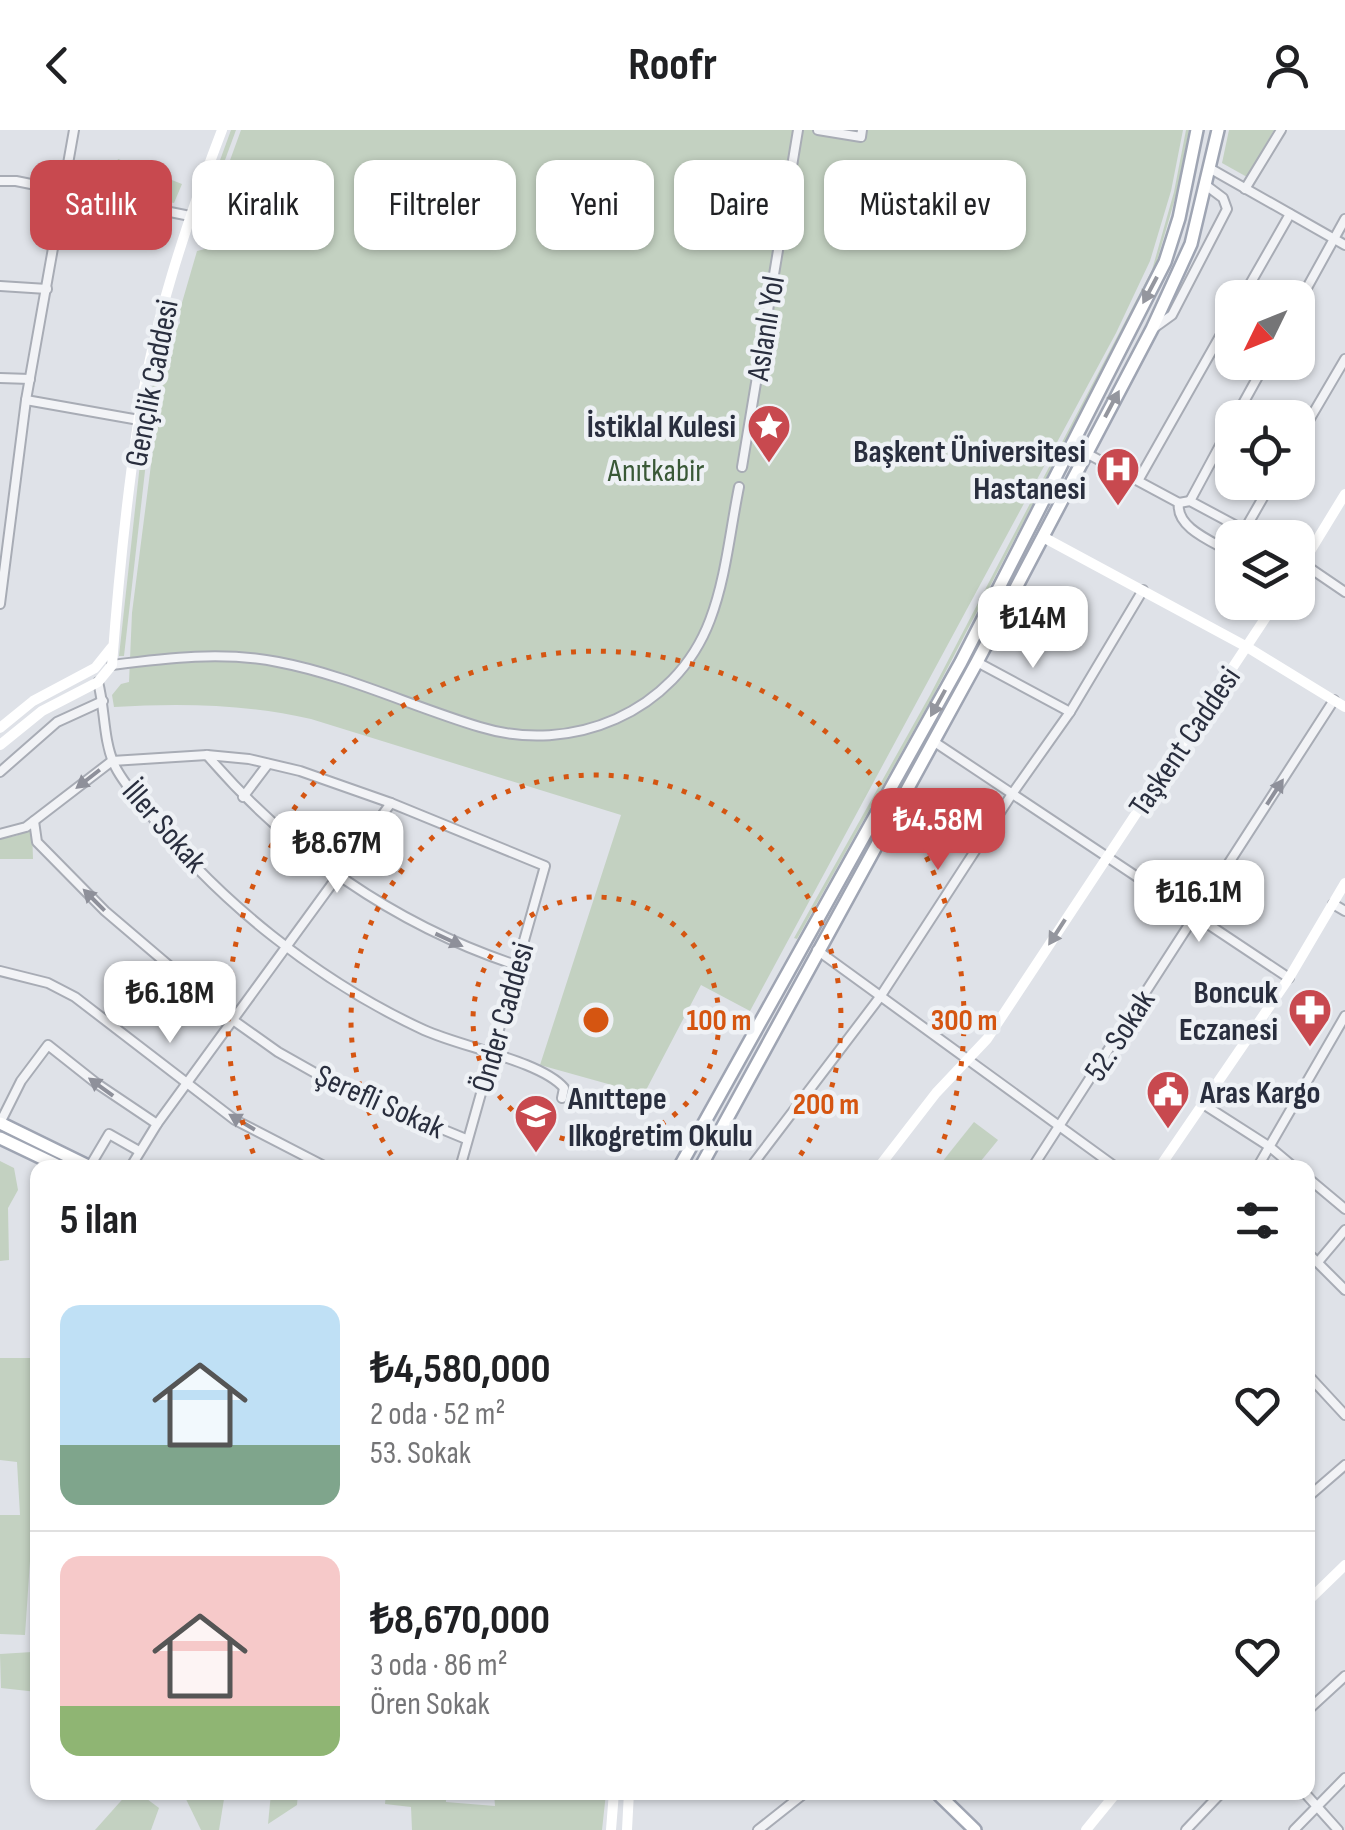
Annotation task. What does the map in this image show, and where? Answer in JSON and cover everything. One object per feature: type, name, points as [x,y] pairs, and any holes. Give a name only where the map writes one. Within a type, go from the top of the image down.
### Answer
[{"type":"main road","name":"Gençlik Caddesi","points":[[112,665],[138,420],[190,216],[222,130]]},
{"type":"main road","points":[[684,1160],[962,662],[1165,262],[1180,218],[1197,130]]},
{"type":"main road","points":[[704,1160],[977,662],[1152,329],[1191,244],[1218,130]]},
{"type":"main road","points":[[1315,540],[1345,494]]},
{"type":"main road","points":[[1042,537],[1246,647],[1340,704]]},
{"type":"main road","name":"Taşkent Caddesi","points":[[884,1160],[936,1093],[987,1039],[1264,620]]},
{"type":"main road","points":[[96,668],[114,643]]},
{"type":"main road","points":[[0,728],[33,701],[96,668],[112,665]]},
{"type":"main road","points":[[0,744],[42,710],[98,682],[112,665]]},
{"type":"main road","points":[[1165,1160],[1289,978],[1345,883]]},
{"type":"main road","points":[[0,1123],[77,1160]]},
{"type":"main road","points":[[0,1138],[46,1160]]},
{"type":"main road","points":[[1315,1594],[1340,1569]]},
{"type":"main road","points":[[611,1830],[613,1800]]},
{"type":"main road","points":[[628,1800],[628,1830]]},
{"type":"main road","points":[[934,1800],[963,1830]]},
{"type":"main road","points":[[944,1800],[976,1830]]},
{"type":"main road","points":[[1086,1830],[1110,1800]]},
{"type":"street","points":[[69,160],[74,130]]},
{"type":"street","name":"Aslanlı Yol","points":[[742,468],[798,130]]},
{"type":"street","points":[[818,130],[861,136],[862,130]]},
{"type":"street","points":[[1245,189],[1281,130]]},
{"type":"street","points":[[1257,146],[1270,150]]},
{"type":"street","points":[[1211,169],[1345,245]]},
{"type":"street","points":[[0,181],[30,184]]},
{"type":"street","points":[[1152,329],[1172,315],[1227,209],[1224,198],[1207,186]]},
{"type":"street","points":[[172,212],[190,216]]},
{"type":"street","points":[[1252,280],[1290,214]]},
{"type":"street","points":[[1311,280],[1345,219]]},
{"type":"street","points":[[0,604],[26,400],[54,250]]},
{"type":"street","points":[[0,286],[47,289]]},
{"type":"street","points":[[1139,479],[1215,344]]},
{"type":"street","points":[[1315,411],[1345,359]]},
{"type":"street","points":[[0,378],[30,379]]},
{"type":"street","points":[[26,400],[138,420]]},
{"type":"street","points":[[1215,452],[1177,509],[1189,526],[1215,542]]},
{"type":"street","points":[[1086,453],[1223,520]]},
{"type":"street","points":[[112,665],[210,656],[260,659],[309,670],[517,736],[553,736],[590,729],[613,721],[652,698],[694,653],[718,597],[739,486]]},
{"type":"street","points":[[1315,574],[1345,592]]},
{"type":"street","points":[[756,1160],[880,997],[1070,712],[1143,590]]},
{"type":"street","points":[[977,662],[1070,712]]},
{"type":"street","name":"İller Sokak","points":[[98,682],[112,761],[176,848],[286,945],[367,999],[424,1030],[532,1066],[558,1080],[564,1088],[562,1098]]},
{"type":"street","points":[[0,772],[57,722],[103,701]]},
{"type":"street","name":"52. Sokak","points":[[1038,1160],[1196,914],[1340,704]]},
{"type":"street","points":[[933,741],[1289,978]]},
{"type":"street","points":[[207,755],[243,797],[338,874],[426,929],[516,966]]},
{"type":"street","points":[[0,834],[14,833],[34,821],[112,761],[207,755],[268,764],[391,803],[134,1160]]},
{"type":"street","points":[[243,797],[268,764]]},
{"type":"street","name":"Önder Caddesi","points":[[391,803],[545,866],[462,1160]]},
{"type":"street","name":"Şerefli Sokak","points":[[34,821],[37,842],[105,911],[233,1020],[278,1052],[340,1087],[466,1139]]},
{"type":"street","points":[[1333,904],[1345,912]]},
{"type":"street","points":[[817,950],[1106,1160]]},
{"type":"street","points":[[0,971],[48,984],[75,997],[235,1120],[312,1160]]},
{"type":"street","points":[[1261,1160],[1345,1016]]},
{"type":"street","points":[[0,1123],[21,1081],[48,1045],[157,1124]]},
{"type":"street","points":[[1204,1104],[1285,1160]]},
{"type":"street","points":[[95,1160],[109,1134],[139,1151]]},
{"type":"street","points":[[1315,1184],[1345,1209]]},
{"type":"street","points":[[1318,1262],[1345,1230]]},
{"type":"street","points":[[1315,1259],[1345,1290]]},
{"type":"street","points":[[1315,1383],[1345,1415]]},
{"type":"street","points":[[1334,1404],[1345,1394]]},
{"type":"street","points":[[1315,1488],[1345,1465]]},
{"type":"street","points":[[1340,1569],[1345,1584]]},
{"type":"street","points":[[1315,1704],[1345,1676]]},
{"type":"street","points":[[1294,1830],[1345,1778]]},
{"type":"street","points":[[758,1830],[796,1800]]},
{"type":"street","points":[[1186,1830],[1214,1800]]},
{"type":"street","points":[[1311,1800],[1338,1830]]},
{"type":"green space","points":[[231,130],[236,130],[225,160],[220,160]]},
{"type":"green space","name":"Anıtkabir","points":[[241,130],[1183,130],[1171,191],[1150,261],[1116,333],[750,1011],[701,985],[644,1094],[540,1065],[621,815],[311,719],[213,706],[114,707],[112,695],[121,684],[129,682],[132,613],[159,402],[197,251],[334,250],[334,160],[230,160]]},
{"type":"green space","points":[[1186,130],[1177,192],[1154,271],[933,696],[797,939],[794,938],[930,695],[1152,270]]},
{"type":"green space","points":[[1229,130],[1274,130],[1247,177],[1222,163]]},
{"type":"green space","points":[[172,180],[182,184],[172,203]]},
{"type":"green space","points":[[168,321],[172,322],[151,418],[124,656],[119,656],[145,418]]},
{"type":"green space","points":[[32,828],[33,859],[0,859],[0,838]]},
{"type":"green space","points":[[974,1122],[998,1140],[982,1160],[944,1160]]},
{"type":"green space","points":[[0,1161],[14,1168],[18,1190],[8,1208],[9,1260],[0,1261]]},
{"type":"green space","points":[[0,1358],[30,1358],[30,1561],[25,1635],[0,1634],[0,1515],[20,1515],[17,1462],[0,1460]]},
{"type":"green space","points":[[30,1652],[30,1691],[1,1688],[0,1654]]},
{"type":"green space","points":[[122,1800],[148,1800],[159,1808],[151,1830],[95,1830]]},
{"type":"green space","points":[[186,1800],[224,1800],[219,1830],[201,1830]]},
{"type":"green space","points":[[270,1800],[297,1800],[297,1805],[268,1824]]},
{"type":"green space","points":[[385,1800],[446,1800],[495,1806],[495,1800],[605,1800],[602,1830],[412,1830],[411,1807],[385,1804]]},
{"type":"place","name":"İstiklal Kulesi","points":[[769,464]]},
{"type":"place","name":"Başkent Üniversitesi Hastanesi","points":[[1118,507]]},
{"type":"place","name":"Boncuk Eczanesi","points":[[1310,1048]]},
{"type":"place","name":"Aras Kargo","points":[[1168,1130]]},
{"type":"place","name":"Anıttepe Ilkogretim Okulu","points":[[536,1154]]}]
